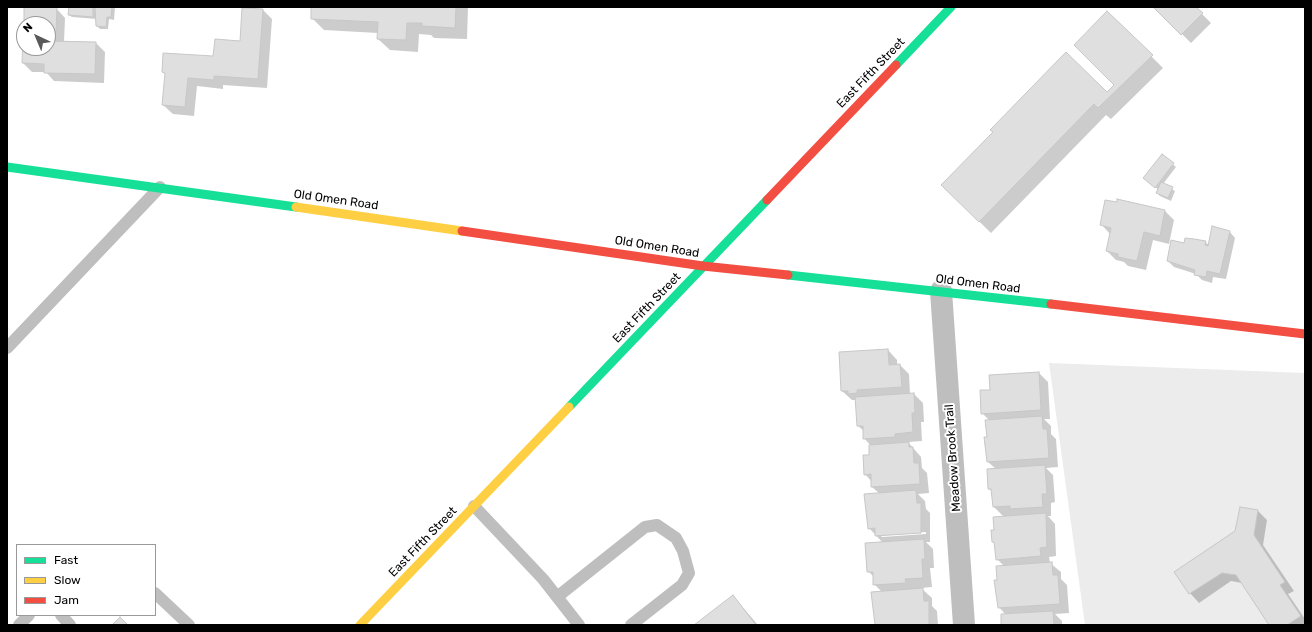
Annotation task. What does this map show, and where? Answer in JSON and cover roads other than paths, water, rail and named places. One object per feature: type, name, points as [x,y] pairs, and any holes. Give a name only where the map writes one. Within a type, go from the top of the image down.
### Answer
[{"type":"street","name":"East Fifth Street","points":[[360,625],[951,7]]},
{"type":"street","name":"Old Omen Road","points":[[7,167],[160,187],[703,266],[941,291],[1305,334]]},
{"type":"street","name":"Meadow Brook Trail","points":[[941,291],[964,625]]},
{"type":"lane","points":[[7,348],[160,187]]},
{"type":"lane","points":[[474,506],[543,578],[580,625]]},
{"type":"lane","points":[[557,597],[645,527],[657,525],[676,538],[683,551],[689,573],[682,585],[631,625]]},
{"type":"lane","points":[[156,594],[189,625]]},
{"type":"lane","points":[[19,625],[28,616]]},
{"type":"lane","points":[[62,616],[70,625]]}]
